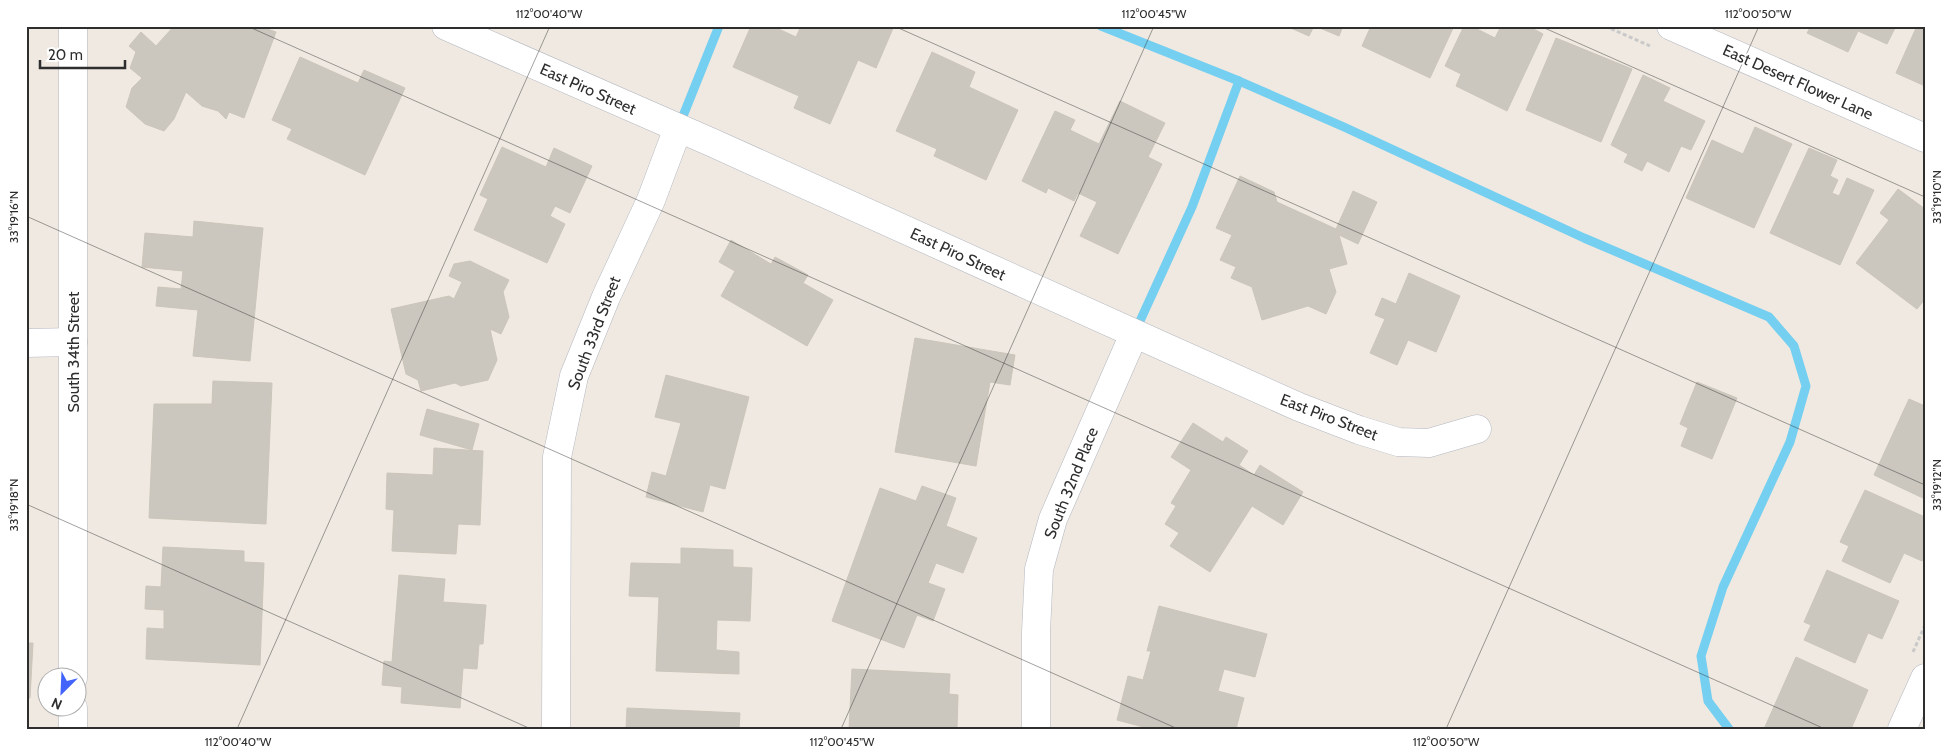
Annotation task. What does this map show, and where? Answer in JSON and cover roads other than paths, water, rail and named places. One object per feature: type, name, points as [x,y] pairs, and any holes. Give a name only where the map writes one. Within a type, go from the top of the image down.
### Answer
[{"type":"street","name":"South 34th Street","points":[[73,26],[73,668]]},
{"type":"street","name":"East Piro Street","points":[[446,26],[1299,407],[1398,442],[1429,443],[1477,429]]},
{"type":"street","name":"East Desert Flower Lane","points":[[1670,26],[1925,138]]},
{"type":"street","name":"South 33rd Street","points":[[556,729],[557,457],[574,376],[606,297],[651,200],[678,128]]},
{"type":"street","name":"South 32nd Place","points":[[1036,729],[1036,632],[1039,569],[1054,519],[1134,334]]},
{"type":"street","points":[[26,342],[73,342]]},
{"type":"street","points":[[1902,729],[1925,678]]},
{"type":"waterway","points":[[679,126],[719,26]]},
{"type":"waterway","points":[[1101,26],[1239,81],[1344,127],[1584,238],[1769,317],[1794,346],[1806,386],[1790,442],[1723,587],[1701,656],[1708,701],[1729,729]]},
{"type":"waterway","points":[[1135,332],[1192,207],[1239,81]]}]
